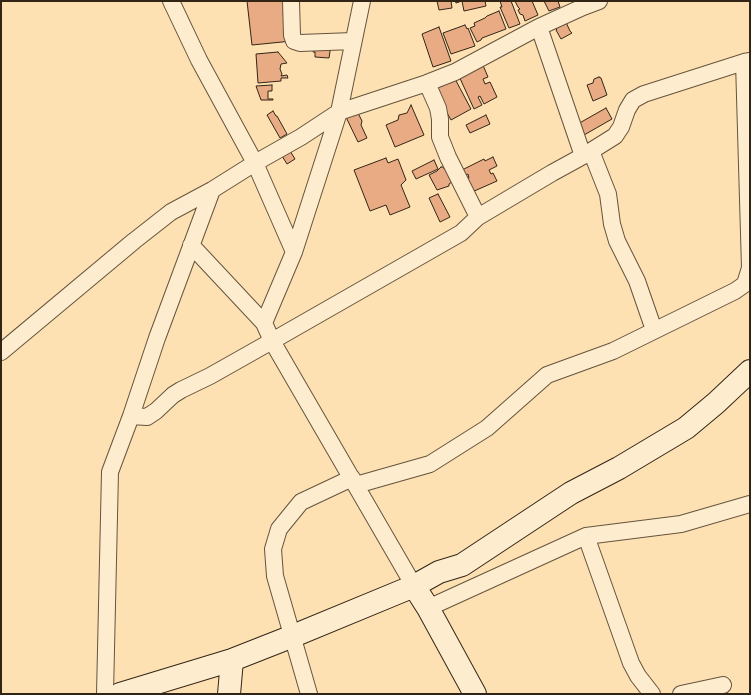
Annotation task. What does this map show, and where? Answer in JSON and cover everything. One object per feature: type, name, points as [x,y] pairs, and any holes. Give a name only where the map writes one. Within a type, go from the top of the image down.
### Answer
[{"type":"street","points":[[171,1],[199,60],[255,163],[294,252]]},
{"type":"street","points":[[291,1],[292,35],[294,40],[300,43],[353,41]]},
{"type":"street","points":[[264,323],[294,252],[339,112],[362,1]]},
{"type":"street","points":[[1,352],[171,212],[212,190],[255,163],[302,137],[339,112],[427,83],[455,72],[539,27],[599,1]]},
{"type":"street","points":[[539,27],[587,154],[608,194],[612,224],[617,241],[637,281],[654,330]]},
{"type":"street","points":[[130,416],[147,416],[156,411],[173,395],[181,390],[210,376],[462,233],[478,217],[587,154],[615,136],[621,127],[627,110],[633,100],[644,94],[747,62],[750,268],[745,284],[735,291],[613,351],[547,375],[487,428],[430,464],[354,482],[301,502],[279,528],[273,550],[275,576],[309,694]]},
{"type":"street","points":[[427,83],[438,108],[440,119],[440,137],[448,157],[478,217]]},
{"type":"street","points":[[105,694],[110,472],[157,338],[212,190]]},
{"type":"street","points":[[191,245],[264,323],[272,341],[428,608],[475,694]]},
{"type":"street","points":[[439,572],[461,551],[530,504],[651,435],[706,395],[750,354]]},
{"type":"street","points":[[120,694],[232,660],[414,586],[439,572],[462,565],[571,493],[619,468],[686,428],[716,403],[750,371]]},
{"type":"street","points":[[428,608],[586,536],[681,524],[750,504]]},
{"type":"street","points":[[586,536],[631,663],[638,676],[652,694]]},
{"type":"street","points":[[229,694],[232,660]]},
{"type":"street","points":[[681,694],[723,685]]},
{"type":"building","points":[[247,1],[288,1],[292,41],[252,45]]},
{"type":"building","points":[[437,1],[451,1],[452,8],[439,10]]},
{"type":"building","points":[[462,1],[485,1],[486,6],[464,11]]},
{"type":"building","points":[[500,1],[511,1],[520,24],[509,28],[500,7],[502,7]]},
{"type":"building","points":[[515,1],[532,1],[538,15],[525,21],[523,15],[520,14],[518,10],[520,9]]},
{"type":"building","points":[[544,1],[558,1],[560,7],[549,11]]},
{"type":"building","points":[[499,11],[506,29],[482,38],[477,42],[470,28],[475,26],[474,23]]},
{"type":"building","points":[[564,18],[572,33],[561,39],[554,23]]},
{"type":"building","points":[[465,25],[467,29],[468,28],[475,46],[451,54],[443,33]]},
{"type":"building","points":[[439,27],[451,61],[433,67],[422,34]]},
{"type":"building","points":[[314,43],[331,45],[329,58],[315,57],[315,52],[313,52]]},
{"type":"building","points":[[278,52],[287,63],[281,64],[281,76],[287,75],[288,78],[281,78],[281,81],[258,83],[256,54]]},
{"type":"building","points":[[482,63],[488,77],[483,79],[485,84],[490,82],[497,97],[484,104],[480,96],[478,97],[482,105],[474,109],[458,74]]},
{"type":"building","points":[[454,77],[471,109],[451,120],[435,87]]},
{"type":"building","points":[[599,77],[601,78],[607,95],[593,101],[587,85],[593,83],[594,79]]},
{"type":"building","points":[[272,85],[272,91],[268,91],[268,99],[273,100],[261,100],[256,86]]},
{"type":"building","points":[[411,105],[424,135],[395,147],[386,125],[398,120],[399,115],[407,113]]},
{"type":"building","points":[[355,107],[362,121],[361,125],[367,138],[358,142],[344,113]]},
{"type":"building","points":[[606,108],[612,119],[584,135],[576,125]]},
{"type":"building","points":[[273,111],[287,134],[280,138],[267,115]]},
{"type":"building","points":[[486,115],[490,124],[470,133],[466,125]]},
{"type":"building","points":[[287,146],[295,159],[287,164],[279,151]]},
{"type":"building","points":[[493,157],[497,166],[489,170],[491,174],[493,173],[497,181],[472,192],[466,178],[469,178],[468,174],[466,175],[460,171],[484,159],[485,161]]},
{"type":"building","points":[[386,158],[388,163],[398,159],[406,180],[401,185],[410,207],[390,215],[386,205],[370,211],[354,170]]},
{"type":"building","points":[[434,160],[438,169],[416,179],[412,171]]},
{"type":"building","points":[[443,167],[453,181],[449,184],[449,186],[437,190],[429,175]]},
{"type":"building","points":[[438,194],[450,217],[440,222],[429,198]]}]
